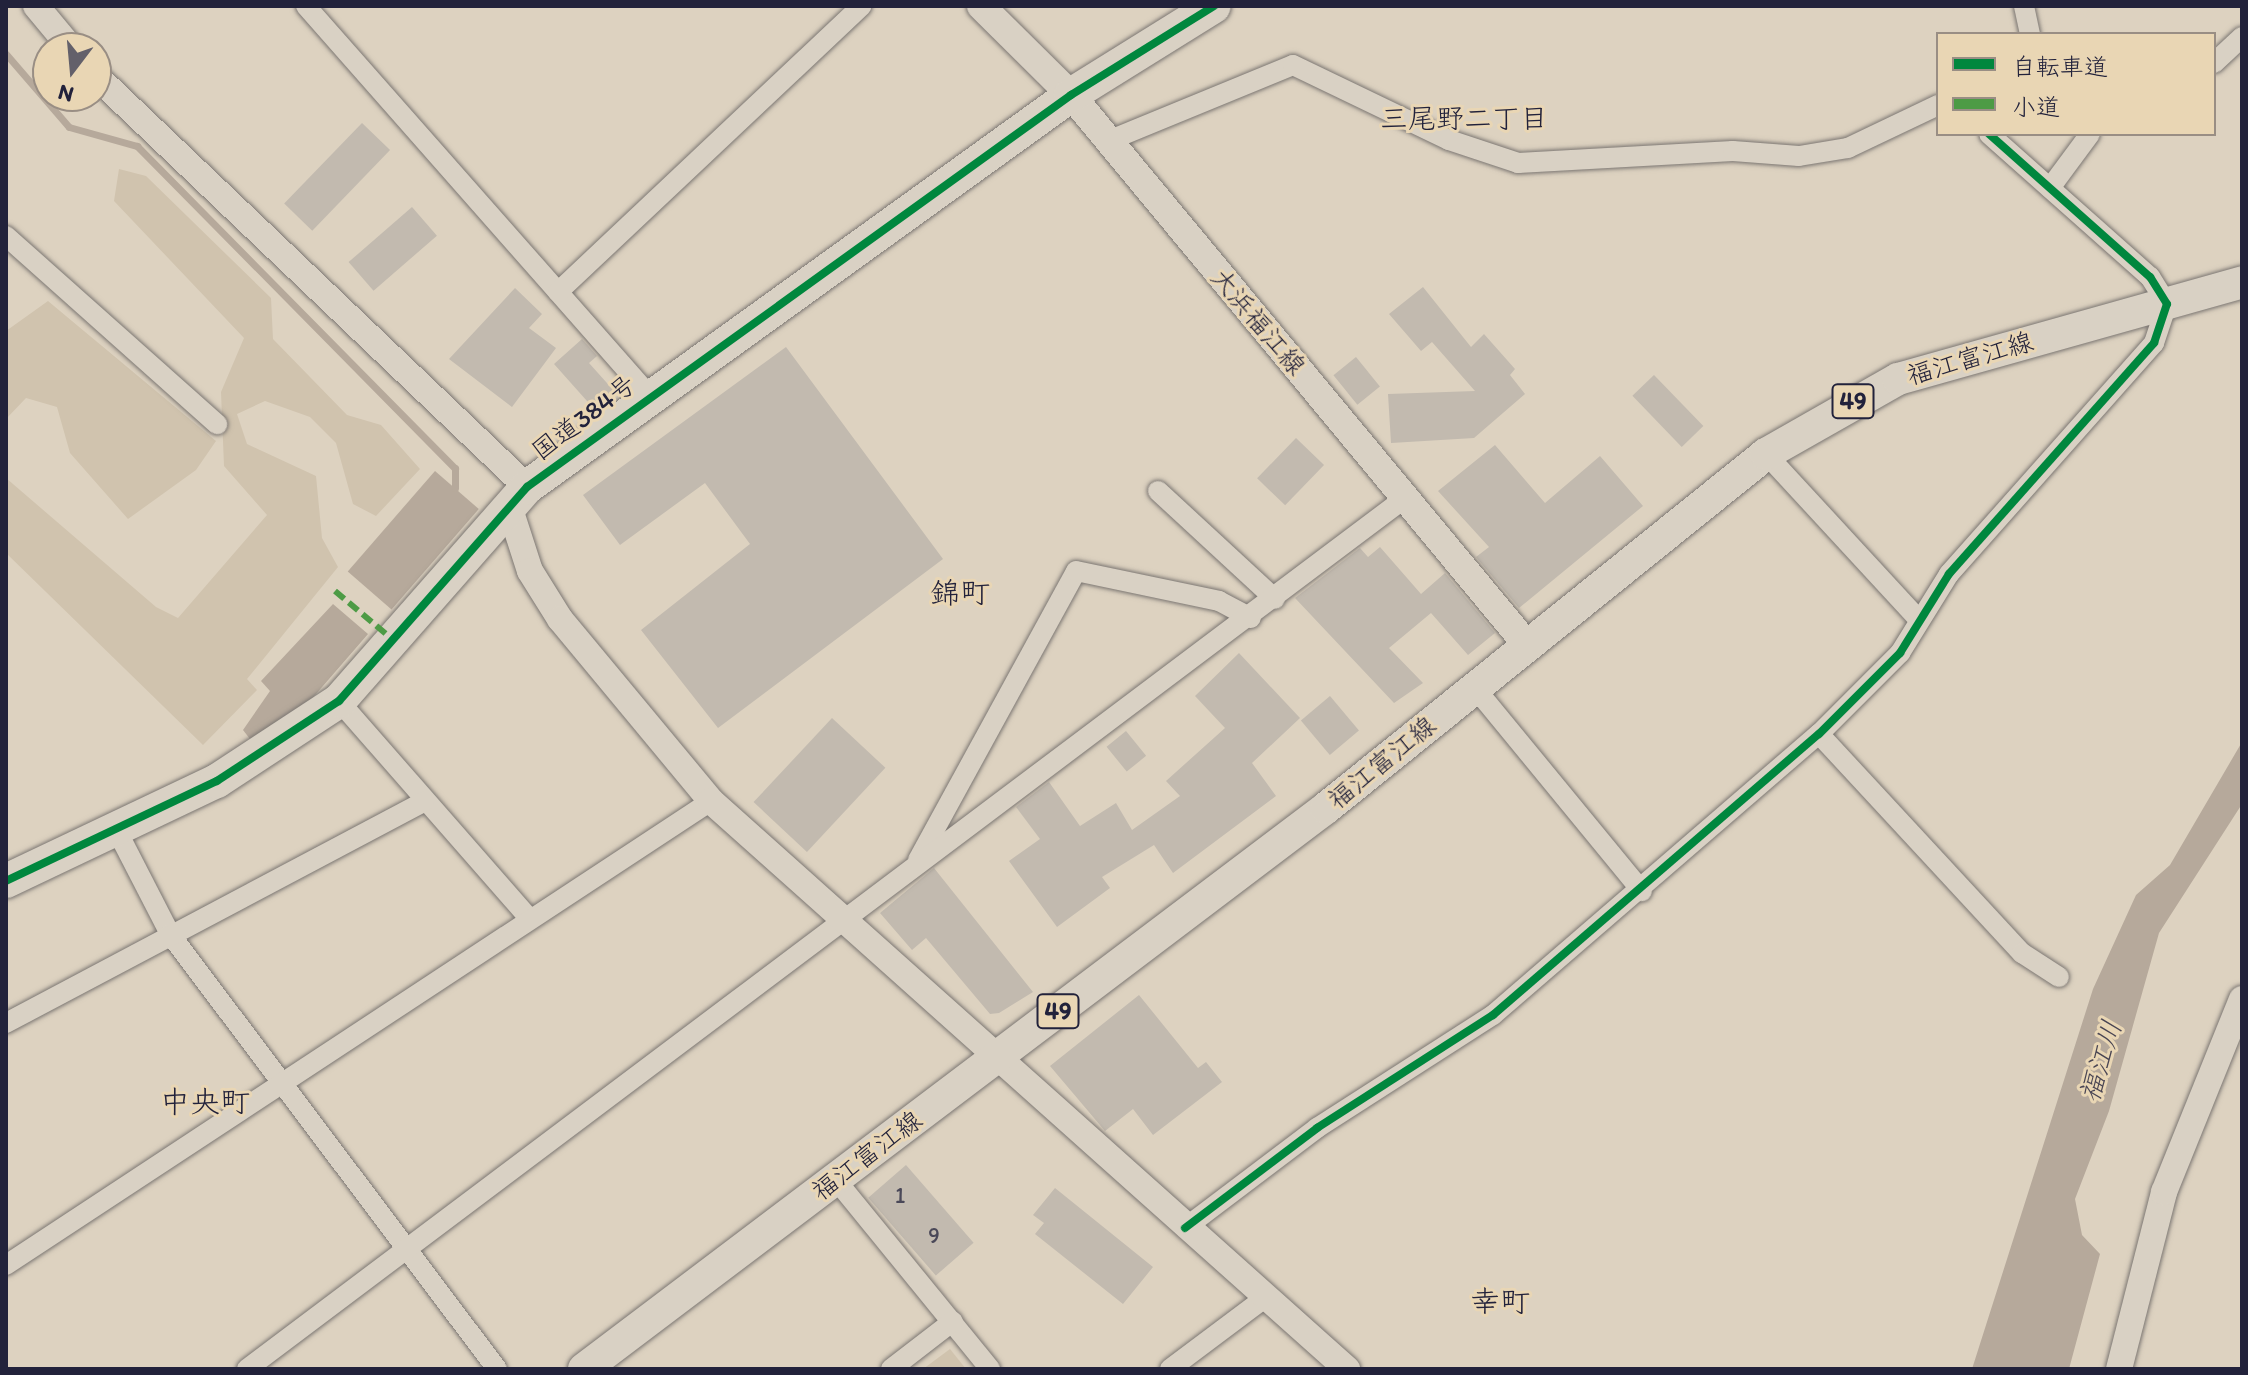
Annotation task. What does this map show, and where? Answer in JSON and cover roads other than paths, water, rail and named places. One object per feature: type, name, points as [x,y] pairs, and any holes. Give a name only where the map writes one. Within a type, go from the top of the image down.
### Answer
[{"type":"highway","name":"国道384号","points":[[6,881],[114,825],[217,781],[339,701],[518,497],[648,394],[1071,95],[1214,6]]},
{"type":"main road","name":"大浜福江線","points":[[981,6],[1071,95],[1528,646]]},
{"type":"main road","name":"福江富江線","points":[[584,1369],[836,1180],[1475,688],[1766,454],[1898,379],[2242,282]]},
{"type":"street","points":[[36,6],[58,32]]},
{"type":"street","points":[[306,6],[648,394]]},
{"type":"street","points":[[558,292],[861,6]]},
{"type":"street","points":[[2024,6],[2030,32]]},
{"type":"street","points":[[2216,61],[2242,37]]},
{"type":"street","points":[[1108,141],[1293,65],[1449,140],[1518,163],[1733,151],[1799,156],[1848,148],[1936,106]]},
{"type":"street","points":[[112,92],[518,497],[530,571],[560,619],[711,801],[839,922],[1262,1300],[1347,1369]]},
{"type":"street","points":[[1185,1228],[1317,1128],[1493,1015],[1642,891],[1819,734],[1900,653],[1949,574],[2154,343],[2167,304],[2150,277],[1991,136]]},
{"type":"street","points":[[2050,188],[2089,136]]},
{"type":"street","points":[[6,236],[217,424]]},
{"type":"street","points":[[1766,454],[1919,620]]},
{"type":"street","points":[[1158,491],[1275,599]]},
{"type":"street","points":[[247,1369],[839,922],[1251,618],[1405,498]]},
{"type":"street","points":[[914,867],[1076,571],[1219,601],[1251,618]]},
{"type":"street","points":[[1475,688],[1642,891]]},
{"type":"street","points":[[339,701],[424,802],[528,917]]},
{"type":"street","points":[[1819,734],[2022,953],[2059,977]]},
{"type":"street","points":[[6,1265],[528,917],[711,801]]},
{"type":"street","points":[[6,1023],[424,802]]},
{"type":"street","points":[[114,825],[170,934],[497,1369]]},
{"type":"street","points":[[2119,1369],[2164,1192],[2242,999]]},
{"type":"street","points":[[836,1180],[990,1369]]},
{"type":"street","points":[[1170,1369],[1262,1300]]},
{"type":"street","points":[[891,1369],[953,1321]]},
{"type":"water","points":[[435,471],[479,509],[392,609],[348,571]]},
{"type":"water","points":[[333,604],[368,634],[303,709],[250,739],[243,730],[270,691],[261,681]]},
{"type":"water","name":"福江川","points":[[2242,742],[2242,804],[2159,933],[2109,1111],[2075,1199],[2082,1235],[2100,1254],[2069,1369],[1972,1369],[2093,989],[2136,895],[2170,865]]},
{"type":"waterway","points":[[6,54],[69,127],[137,146],[455,468],[455,488]]},
{"type":"district","name":"三尾野二丁目","points":[[1464,118]]},
{"type":"district","name":"錦町","points":[[960,593]]},
{"type":"district","name":"中央町","points":[[205,1102]]},
{"type":"district","name":"幸町","points":[[1500,1302]]}]
